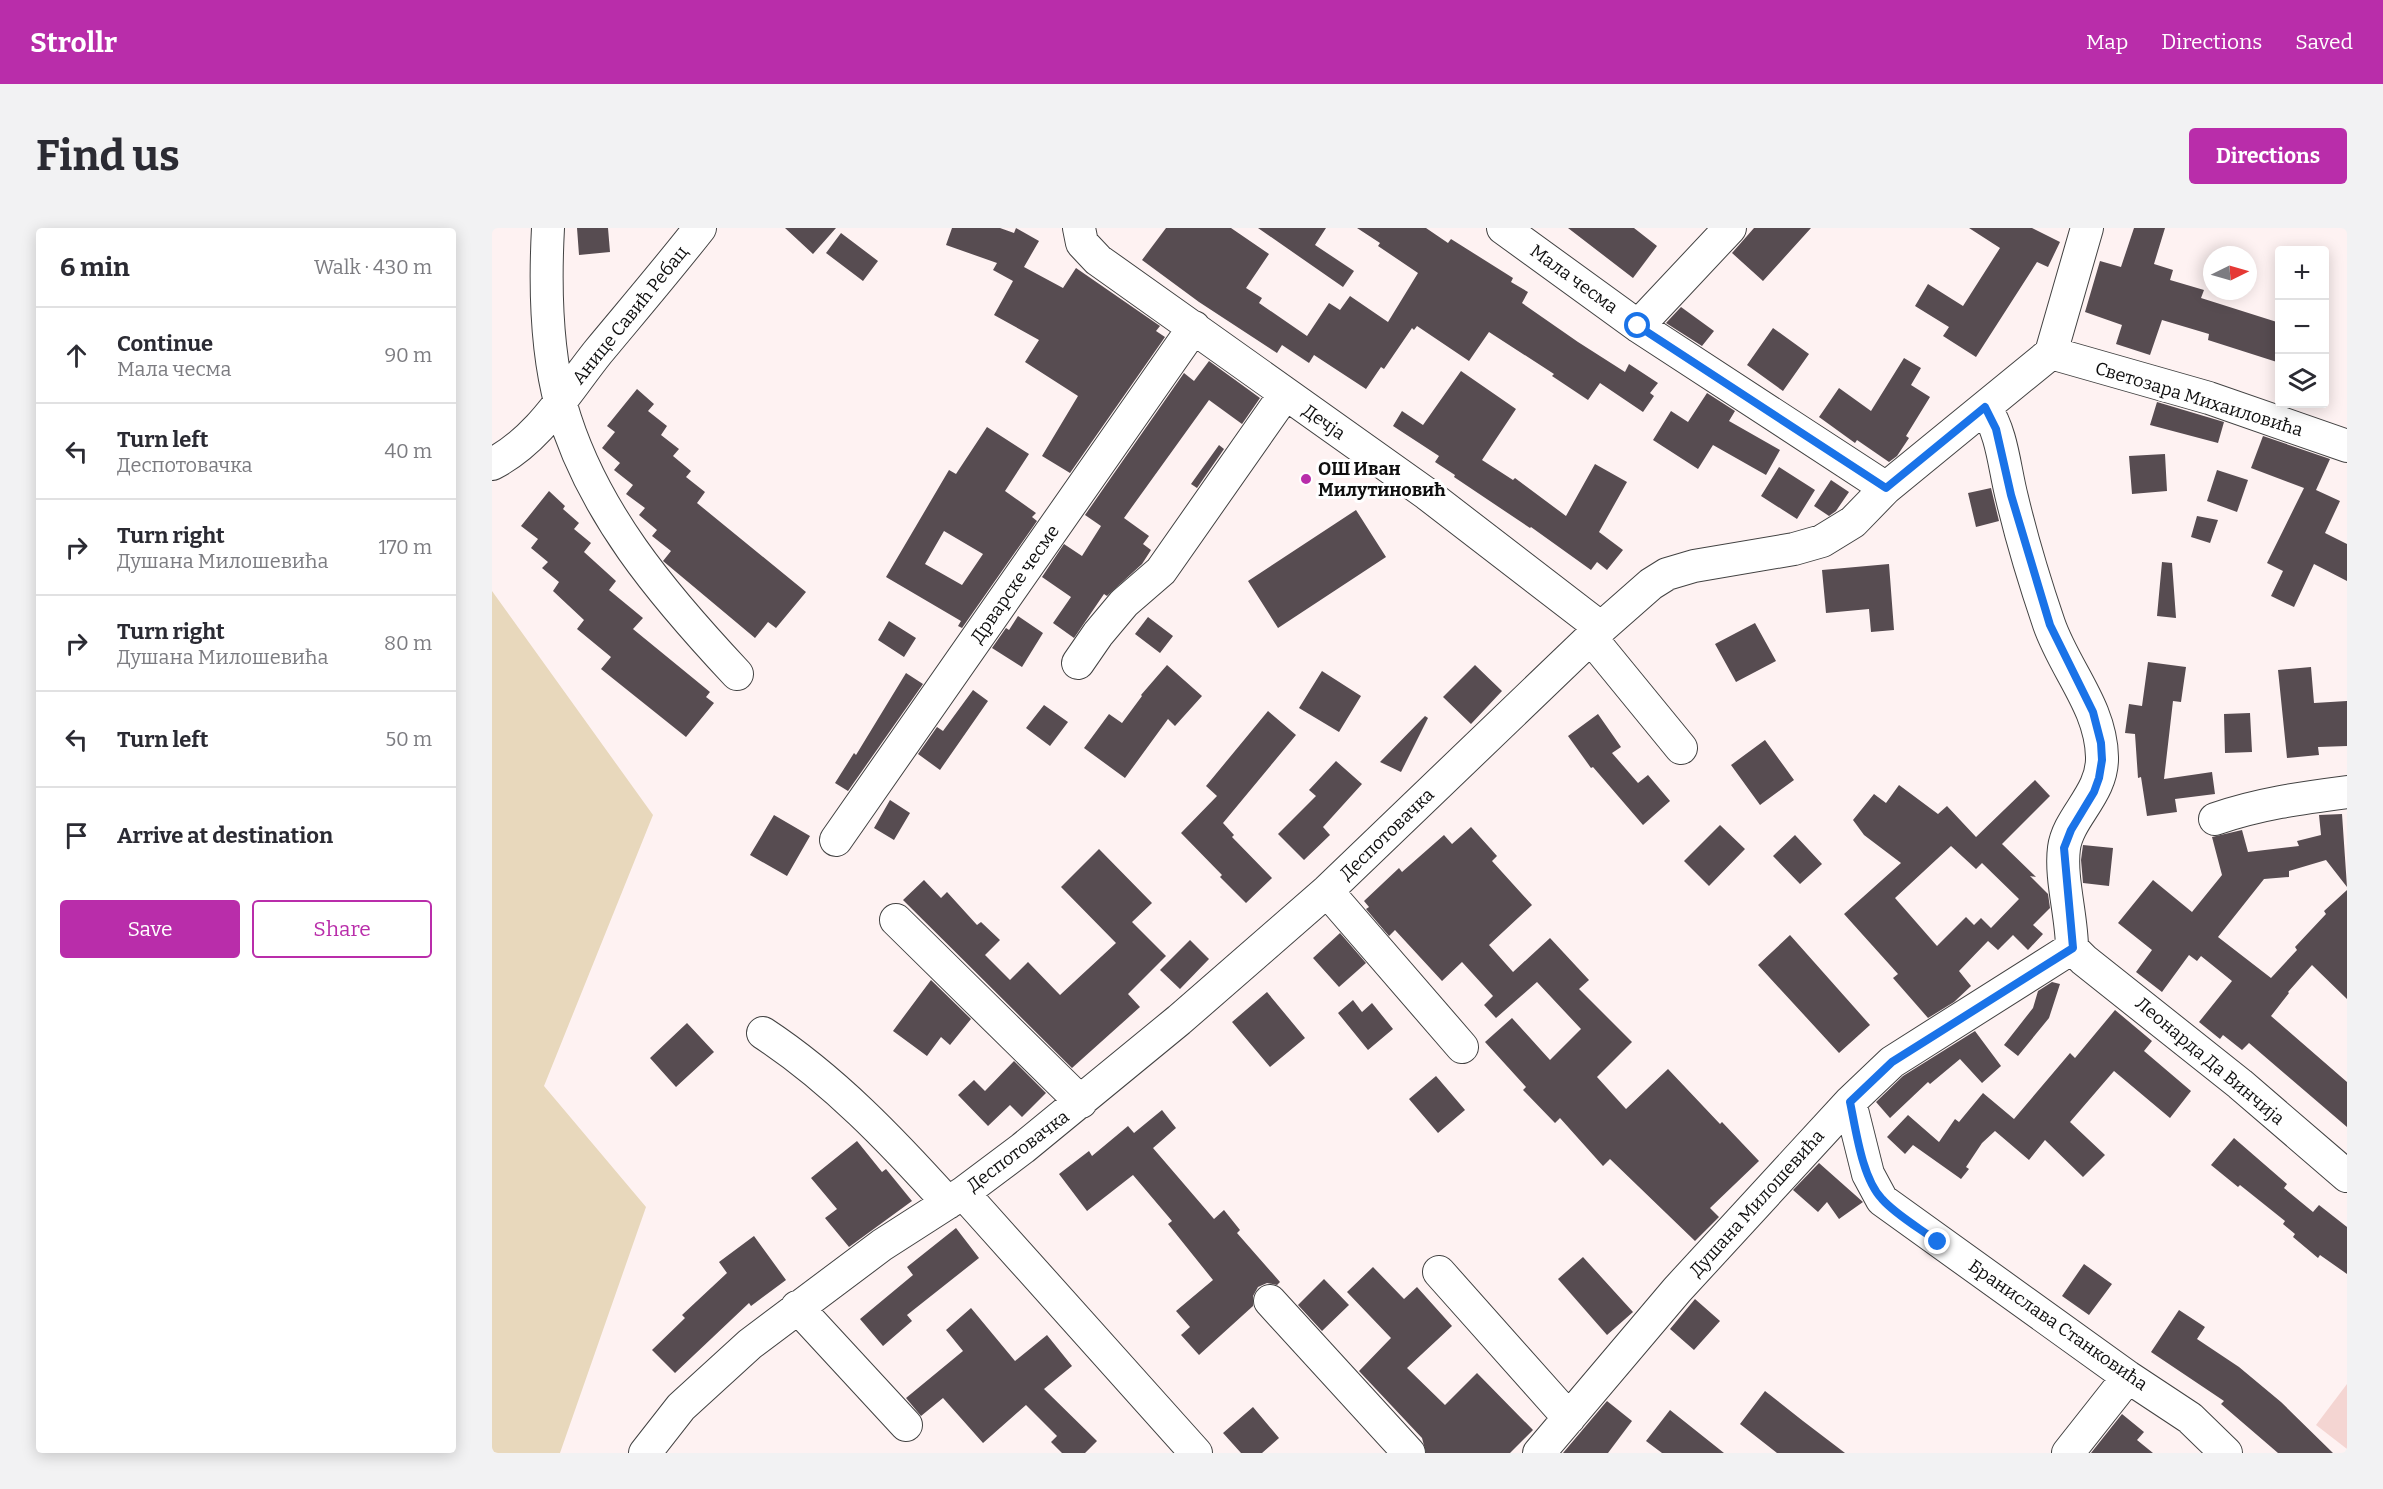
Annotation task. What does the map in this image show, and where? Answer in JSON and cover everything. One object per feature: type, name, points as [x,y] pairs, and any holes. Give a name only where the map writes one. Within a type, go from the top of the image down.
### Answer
[{"type":"street","points":[[548,228],[547,286],[553,357],[561,402]]},
{"type":"street","name":"Анице Савић Ребац","points":[[492,464],[523,442],[561,402],[584,369],[700,228]]},
{"type":"street","name":"Мала чесма","points":[[1503,228],[1638,326],[1886,488]]},
{"type":"street","points":[[1638,326],[1730,228]]},
{"type":"street","points":[[2051,354],[2087,228]]},
{"type":"street","name":"Дечја","points":[[1079,232],[1087,251],[1098,260],[1427,494],[1596,633],[1681,748]]},
{"type":"street","name":"Дрварске чесме","points":[[836,840],[1194,327]]},
{"type":"street","name":"Деспотовачка","points":[[645,1453],[681,1407],[750,1344],[882,1245],[955,1198],[1081,1102],[1327,891],[1634,598],[1667,574],[1694,566],[1794,549],[1822,541],[1853,522],[1886,488],[2051,354]]},
{"type":"street","name":"Светозара Михаиловића","points":[[2051,354],[2209,398],[2347,446]]},
{"type":"street","points":[[1078,663],[1124,603],[1161,571],[1286,394]]},
{"type":"street","name":"Анице Савић Ребац","points":[[561,402],[576,448],[600,496],[633,552],[667,596],[736,674]]},
{"type":"street","points":[[1985,407],[1996,429],[2011,495],[2050,625],[2093,712],[2101,743],[2102,760],[2099,778],[2064,848],[2073,948]]},
{"type":"street","points":[[2214,819],[2245,808],[2283,800],[2347,792]]},
{"type":"street","points":[[1327,891],[1462,1047]]},
{"type":"street","points":[[896,920],[1081,1102]]},
{"type":"street","name":"Душана Милошевића","points":[[1539,1453],[1685,1281],[1850,1102],[1892,1062],[2073,948]]},
{"type":"street","name":"Леонарда Да Винчија","points":[[2073,948],[2084,960],[2240,1083],[2347,1176]]},
{"type":"street","points":[[763,1034],[796,1055],[955,1198],[1196,1453]]},
{"type":"street","name":"Бранислава Станковића","points":[[1850,1102],[1868,1174],[1882,1200],[2128,1377],[2190,1418],[2226,1453]]},
{"type":"street","points":[[1438,1272],[1569,1418]]},
{"type":"street","points":[[1270,1301],[1409,1453]]},
{"type":"street","points":[[797,1307],[906,1425]]},
{"type":"street","points":[[2068,1453],[2128,1377]]},
{"type":"shaded area","points":[[492,591],[653,815],[544,1086],[646,1207],[560,1453],[492,1453]]},
{"type":"shaded area","points":[[2347,1384],[2347,1449],[2316,1425]]},
{"type":"building","points":[[577,228],[608,228],[610,252],[579,255]]},
{"type":"building","points":[[785,228],[836,228],[813,254]]},
{"type":"building","points":[[952,228],[1000,228],[1014,233],[1016,228],[1039,241],[1024,267],[1063,288],[1076,268],[1160,326],[1156,331],[1165,337],[1070,473],[1042,456],[1078,396],[1025,362],[1039,340],[994,315],[1013,281],[993,270],[997,263],[946,245]]},
{"type":"building","points":[[1166,228],[1231,228],[1269,254],[1246,288],[1262,298],[1259,303],[1307,336],[1329,303],[1340,310],[1350,296],[1388,322],[1418,273],[1378,246],[1380,243],[1357,228],[1426,228],[1448,243],[1451,239],[1513,278],[1511,282],[1528,292],[1522,303],[1578,342],[1625,372],[1629,364],[1658,383],[1650,393],[1654,396],[1643,412],[1600,383],[1588,400],[1552,376],[1554,374],[1489,332],[1469,361],[1417,326],[1414,330],[1412,328],[1384,369],[1381,367],[1366,389],[1314,355],[1309,363],[1282,345],[1277,353],[1199,302],[1142,260]]},
{"type":"building","points":[[1258,228],[1326,228],[1315,245],[1354,271],[1343,287]]},
{"type":"building","points":[[1568,228],[1634,228],[1657,246],[1633,278]]},
{"type":"building","points":[[1754,228],[1811,228],[1763,281],[1732,253]]},
{"type":"building","points":[[1969,228],[2032,228],[2060,242],[2048,267],[2037,262],[1976,357],[1943,336],[1949,327],[1915,306],[1928,284],[1963,306],[2000,248]]},
{"type":"building","points":[[2134,228],[2165,228],[2154,264],[2173,270],[2170,280],[2203,290],[2201,298],[2203,300],[2275,321],[2275,361],[2208,340],[2209,334],[2162,320],[2150,355],[2116,344],[2122,325],[2085,312],[2100,261],[2121,267]]},
{"type":"building","points":[[841,233],[878,261],[863,281],[826,253]]},
{"type":"building","points":[[1681,307],[1714,331],[1702,346],[1666,323]]},
{"type":"building","points":[[1773,328],[1809,354],[1783,391],[1747,365]]},
{"type":"building","points":[[1904,358],[1921,368],[1911,385],[1930,397],[1906,436],[1909,438],[1897,456],[1889,462],[1857,440],[1855,443],[1819,417],[1839,388],[1871,411]]},
{"type":"building","points":[[1209,361],[1260,398],[1242,424],[1209,400],[1124,518],[1149,536],[1143,544],[1151,550],[1142,564],[1107,596],[1104,594],[1074,638],[1053,623],[1071,597],[1042,577],[1064,544],[1082,556],[1101,526],[1085,515],[1184,373],[1194,381]]},
{"type":"building","points":[[1461,371],[1516,409],[1482,460],[1513,480],[1515,478],[1566,516],[1595,464],[1627,482],[1599,532],[1623,550],[1607,570],[1597,562],[1591,570],[1531,527],[1454,477],[1455,475],[1435,462],[1439,456],[1393,426],[1402,411],[1423,425]]},
{"type":"building","points":[[637,389],[654,404],[648,411],[667,426],[661,435],[679,449],[673,456],[691,471],[686,477],[705,492],[697,503],[806,592],[776,628],[768,622],[755,638],[663,561],[671,551],[652,536],[657,530],[639,515],[645,508],[626,494],[633,485],[614,470],[620,463],[602,448],[615,432],[607,426]]},
{"type":"building","points":[[1707,393],[1735,411],[1729,421],[1780,450],[1766,475],[1713,445],[1698,469],[1653,440],[1671,411],[1688,422]]},
{"type":"building","points":[[2157,402],[2224,422],[2218,443],[2150,425]]},
{"type":"building","points":[[987,427],[1029,454],[1005,491],[1036,513],[1032,517],[1037,521],[962,628],[958,626],[961,621],[886,577],[949,470],[956,474]],"holes":[[[944,531],[983,554],[962,585],[925,564]]]},
{"type":"building","points":[[2263,436],[2330,459],[2316,490],[2340,501],[2325,533],[2347,544],[2347,581],[2314,564],[2294,607],[2271,596],[2283,571],[2267,563],[2304,488],[2251,468]]},
{"type":"building","points":[[1219,445],[1224,449],[1197,488],[1191,484]]},
{"type":"building","points":[[2165,454],[2167,491],[2132,494],[2129,456]]},
{"type":"building","points":[[1779,467],[1815,490],[1797,519],[1761,496]]},
{"type":"building","points":[[2217,470],[2248,480],[2237,512],[2207,501]]},
{"type":"building","points":[[1831,480],[1849,492],[1836,511],[1829,516],[1814,506]]},
{"type":"building","points":[[1991,488],[1999,521],[1976,527],[1968,493]]},
{"type":"building","points":[[549,491],[565,506],[563,509],[579,523],[574,529],[591,543],[584,552],[616,581],[609,590],[643,618],[633,629],[710,692],[706,697],[714,703],[686,737],[601,669],[611,657],[577,629],[584,620],[553,591],[559,582],[542,568],[548,562],[531,548],[538,539],[521,526]]},
{"type":"building","points":[[1356,510],[1386,557],[1278,628],[1248,581]]},
{"type":"building","points":[[2197,516],[2218,520],[2210,543],[2191,537]]},
{"type":"building","points":[[2162,562],[2172,563],[2176,618],[2157,616]]},
{"type":"building","points":[[1889,564],[1894,630],[1871,632],[1869,609],[1826,613],[1822,570]]},
{"type":"building","points":[[1018,616],[1043,633],[1022,667],[992,648],[1006,628],[1009,630]]},
{"type":"building","points":[[1148,617],[1173,636],[1160,653],[1135,634]]},
{"type":"building","points":[[889,621],[916,638],[904,657],[878,640]]},
{"type":"building","points":[[1755,623],[1776,661],[1736,682],[1715,644]]},
{"type":"building","points":[[2148,662],[2186,667],[2181,702],[2173,701],[2164,779],[2212,772],[2215,794],[2175,799],[2177,812],[2147,816],[2141,777],[2138,778],[2135,734],[2125,733],[2129,704],[2142,706]]},
{"type":"building","points":[[1167,665],[1202,696],[1175,726],[1168,719],[1125,778],[1084,748],[1109,714],[1122,723],[1141,695]]},
{"type":"building","points":[[1475,665],[1502,691],[1471,724],[1443,697]]},
{"type":"building","points":[[2311,667],[2314,703],[2347,701],[2347,746],[2318,747],[2319,755],[2287,758],[2278,670]]},
{"type":"building","points":[[1322,671],[1361,696],[1339,732],[1299,708]]},
{"type":"building","points":[[906,673],[923,684],[848,791],[835,783],[854,753],[856,755]]},
{"type":"building","points":[[973,690],[988,701],[940,770],[918,754],[937,727],[943,731]]},
{"type":"building","points":[[1044,705],[1068,722],[1050,746],[1026,728]]},
{"type":"building","points":[[1268,711],[1296,735],[1223,823],[1234,835],[1232,837],[1272,878],[1246,903],[1181,833],[1217,796],[1206,786]]},
{"type":"building","points":[[2250,713],[2252,752],[2225,753],[2224,714]]},
{"type":"building","points":[[1598,714],[1621,747],[1612,753],[1638,783],[1648,775],[1670,801],[1643,825],[1593,767],[1591,768],[1568,736]]},
{"type":"building","points":[[1425,716],[1428,718],[1401,772],[1380,762]]},
{"type":"building","points":[[1765,740],[1794,780],[1760,805],[1731,765]]},
{"type":"building","points":[[1336,761],[1362,784],[1323,827],[1330,835],[1304,860],[1278,834],[1316,796],[1309,790]]},
{"type":"building","points":[[2035,780],[2050,796],[2002,844],[2036,877],[2030,876],[2048,894],[2050,908],[2033,925],[2043,934],[2028,950],[2013,935],[1998,950],[1988,941],[1959,971],[1971,986],[1954,1002],[1928,1018],[1893,978],[1898,974],[1844,914],[1901,863],[1864,835],[1853,820],[1874,794],[1886,803],[1899,785],[1938,814],[1947,806],[1976,837]],"holes":[[[1951,846],[1976,869],[1982,863],[2019,899],[1991,928],[1981,918],[1974,925],[1966,917],[1937,946],[1895,898]]]},
{"type":"building","points":[[890,800],[910,813],[894,840],[874,828]]},
{"type":"building","points":[[2342,814],[2347,887],[2326,860],[2289,871],[2289,877],[2264,879],[2218,937],[2271,978],[2297,950],[2295,947],[2326,914],[2324,911],[2347,890],[2347,999],[2312,965],[2271,1016],[2347,1082],[2347,1127],[2249,1043],[2242,1050],[2223,1035],[2220,1039],[2199,1022],[2232,981],[2201,956],[2197,961],[2189,955],[2162,992],[2136,972],[2152,950],[2118,923],[2153,880],[2192,912],[2222,875],[2212,837],[2242,830],[2248,852],[2299,846],[2297,841],[2321,835],[2319,815]]},
{"type":"building","points":[[774,815],[810,836],[787,876],[750,855]]},
{"type":"building","points":[[1720,825],[1745,849],[1709,886],[1684,861]]},
{"type":"building","points":[[1471,827],[1497,856],[1492,861],[1532,905],[1489,945],[1513,972],[1550,938],[1589,980],[1579,989],[1632,1042],[1597,1077],[1626,1109],[1668,1069],[1759,1161],[1710,1208],[1719,1217],[1695,1241],[1610,1159],[1603,1166],[1560,1118],[1555,1123],[1523,1090],[1526,1087],[1485,1042],[1512,1018],[1550,1060],[1581,1029],[1537,982],[1496,1018],[1484,1005],[1493,996],[1462,962],[1442,981],[1395,930],[1389,936],[1366,909],[1369,907],[1364,901],[1399,868],[1402,872],[1444,835],[1452,844]]},
{"type":"building","points":[[1795,835],[1822,864],[1800,884],[1773,856]]},
{"type":"building","points":[[2083,845],[2113,848],[2109,886],[2083,883],[2081,860]]},
{"type":"building","points":[[1099,849],[1152,903],[1132,922],[1166,956],[1128,994],[1140,1007],[1072,1068],[903,900],[924,880],[941,898],[947,892],[977,925],[981,922],[1000,940],[985,955],[1010,980],[1028,962],[1060,995],[1116,943],[1061,887]]},
{"type":"building","points":[[1340,933],[1366,963],[1339,987],[1313,958]]},
{"type":"building","points":[[1790,935],[1870,1025],[1839,1053],[1758,965]]},
{"type":"building","points":[[1190,940],[1209,959],[1180,989],[1160,970]]},
{"type":"building","points":[[931,980],[971,1019],[950,1045],[941,1037],[927,1056],[893,1031]]},
{"type":"building","points":[[2052,982],[2060,984],[2049,1018],[2018,1056],[2004,1045],[2033,1008],[2038,991]]},
{"type":"building","points":[[1267,992],[1305,1038],[1270,1067],[1232,1022]]},
{"type":"building","points":[[1353,1000],[1362,1012],[1372,1003],[1393,1029],[1368,1050],[1338,1013]]},
{"type":"building","points":[[2115,1010],[2152,1041],[2144,1051],[2191,1091],[2170,1118],[2114,1071],[2070,1122],[2105,1155],[2083,1177],[2045,1140],[2029,1160],[1995,1131],[1982,1143],[1966,1167],[1969,1169],[1961,1179],[1913,1145],[1905,1154],[1887,1137],[1908,1115],[1939,1142],[1955,1119],[1959,1122],[1983,1093],[2014,1119],[2070,1053],[2075,1058]]},
{"type":"building","points":[[687,1023],[714,1052],[676,1087],[650,1058]]},
{"type":"building","points":[[1975,1031],[2001,1066],[1982,1083],[1960,1059],[1930,1084],[1928,1082],[1890,1118],[1876,1102],[1903,1076]]},
{"type":"building","points":[[1014,1061],[1046,1093],[1022,1117],[1010,1105],[988,1126],[958,1095],[974,1080],[985,1091]]},
{"type":"building","points":[[1436,1076],[1465,1110],[1438,1133],[1409,1099]]},
{"type":"building","points":[[1162,1110],[1176,1128],[1153,1148],[1214,1219],[1224,1210],[1240,1230],[1237,1233],[1280,1282],[1277,1285],[1267,1283],[1258,1287],[1253,1296],[1253,1306],[1199,1355],[1181,1335],[1190,1327],[1176,1311],[1213,1280],[1168,1224],[1172,1221],[1133,1175],[1087,1211],[1059,1174],[1089,1151],[1092,1156],[1128,1126],[1134,1133]]},
{"type":"building","points":[[2234,1138],[2287,1184],[2284,1188],[2313,1212],[2319,1205],[2347,1227],[2347,1274],[2320,1255],[2318,1258],[2293,1237],[2295,1234],[2283,1224],[2285,1221],[2211,1165]]},
{"type":"building","points":[[857,1141],[882,1172],[886,1169],[912,1201],[849,1247],[825,1218],[837,1209],[811,1178]]},
{"type":"building","points":[[1819,1163],[1863,1202],[1839,1219],[1827,1202],[1818,1212],[1793,1190]]},
{"type":"building","points":[[956,1228],[979,1258],[907,1315],[912,1321],[883,1346],[860,1319],[913,1275],[907,1267]]},
{"type":"building","points":[[754,1236],[786,1280],[751,1306],[749,1303],[675,1373],[652,1350],[685,1318],[682,1315],[727,1273],[719,1262]]},
{"type":"building","points":[[1583,1257],[1633,1312],[1607,1335],[1558,1279]]},
{"type":"building","points":[[2084,1264],[2112,1284],[2089,1315],[2062,1296]]},
{"type":"building","points":[[1373,1267],[1404,1299],[1417,1287],[1452,1326],[1407,1368],[1445,1405],[1477,1373],[1533,1430],[1510,1453],[1426,1453],[1422,1438],[1359,1371],[1391,1338],[1347,1292]]},
{"type":"building","points":[[1324,1279],[1349,1305],[1322,1331],[1298,1305]]},
{"type":"building","points":[[1695,1299],[1720,1321],[1694,1350],[1670,1329]]},
{"type":"building","points":[[971,1308],[1015,1361],[1047,1335],[1072,1366],[1044,1389],[1097,1441],[1085,1453],[1062,1453],[1051,1442],[1057,1436],[1026,1405],[983,1443],[943,1398],[921,1416],[906,1398],[963,1351],[946,1330]]},
{"type":"building","points":[[2179,1310],[2205,1327],[2197,1339],[2239,1367],[2281,1402],[2333,1453],[2278,1453],[2221,1404],[2224,1401],[2151,1352]]},
{"type":"building","points":[[1765,1391],[1845,1453],[1777,1453],[1740,1424]]},
{"type":"building","points":[[1607,1401],[1632,1421],[1608,1453],[1563,1453]]},
{"type":"building","points":[[1253,1407],[1279,1438],[1262,1453],[1241,1453],[1223,1433]]},
{"type":"building","points":[[1670,1410],[1724,1453],[1662,1453],[1646,1441]]},
{"type":"building","points":[[2122,1414],[2144,1432],[2137,1440],[2153,1453],[2091,1453]]},
{"type":"place","name":"ОШ Иван Милутиновић","points":[[1306,479]]},
{"type":"route","points":[[1638,326],[1886,488],[1985,407],[1996,429],[2018,522],[2050,625],[2098,725],[2102,760],[2099,778],[2064,848],[2073,948],[1892,1062],[1850,1102],[1868,1174],[1875,1190],[1882,1200],[1938,1242]]}]
